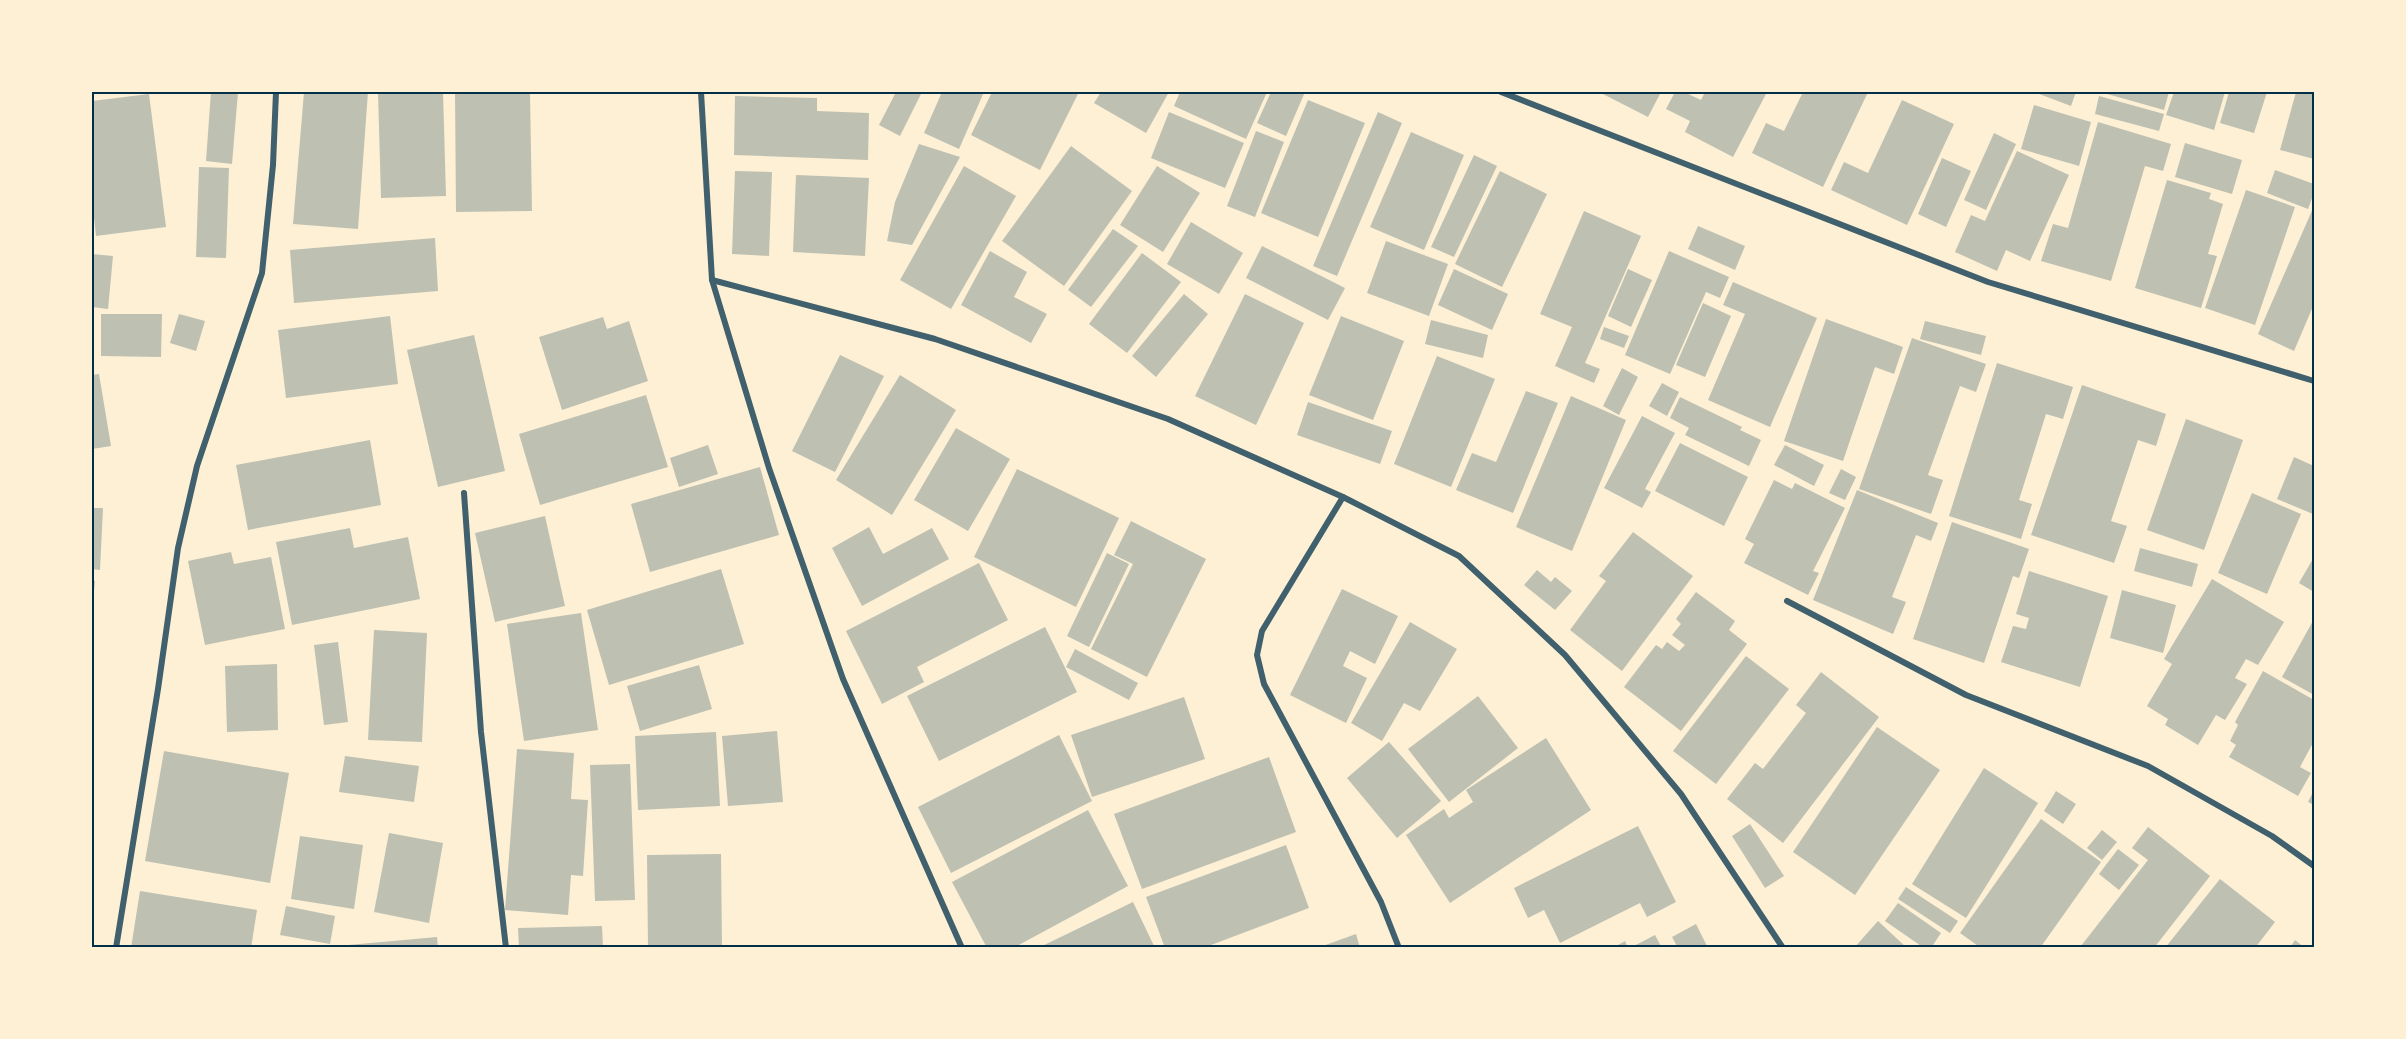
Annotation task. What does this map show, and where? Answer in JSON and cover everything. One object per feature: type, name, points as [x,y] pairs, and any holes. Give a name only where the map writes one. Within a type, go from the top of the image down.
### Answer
[{"type":"street","points":[[117,948],[178,548],[197,466],[262,273],[273,165],[276,92]]},
{"type":"street","points":[[701,92],[712,280],[769,468],[843,679],[962,948]]},
{"type":"street","points":[[1501,92],[1988,282],[2314,381]]},
{"type":"street","points":[[712,280],[935,339],[1168,419],[1343,497],[1459,556],[1565,655],[1681,794],[1784,948]]},
{"type":"street","points":[[464,493],[481,732],[506,948]]},
{"type":"street","points":[[1343,497],[1262,632],[1257,655],[1264,684],[1381,902],[1400,948]]},
{"type":"street","points":[[1787,602],[1966,695],[2148,766],[2272,836],[2314,866]]},
{"type":"building","points":[[211,92],[238,92],[232,164],[206,161]]},
{"type":"building","points":[[304,92],[368,92],[358,229],[293,224]]},
{"type":"building","points":[[378,92],[443,92],[446,196],[381,198]]},
{"type":"building","points":[[455,92],[530,92],[532,211],[456,212]]},
{"type":"building","points":[[896,92],[922,92],[900,136],[879,125]]},
{"type":"building","points":[[942,92],[984,92],[959,149],[924,133]]},
{"type":"building","points":[[992,92],[1079,92],[1040,170],[971,135]]},
{"type":"building","points":[[1101,92],[1169,92],[1146,133],[1094,103]]},
{"type":"building","points":[[1180,92],[1267,92],[1246,139],[1174,106]]},
{"type":"building","points":[[1271,92],[1305,92],[1286,136],[1257,123]]},
{"type":"building","points":[[1599,92],[1661,92],[1648,117]]},
{"type":"building","points":[[1675,92],[1684,92],[1701,100],[1705,92],[1767,92],[1733,157],[1685,132],[1690,121],[1666,109]]},
{"type":"building","points":[[1803,92],[1868,92],[1823,187],[1752,153],[1766,123],[1784,131]]},
{"type":"building","points":[[2034,92],[2076,92],[2071,106]]},
{"type":"building","points":[[2100,92],[2169,92],[2164,110]]},
{"type":"building","points":[[2174,92],[2225,92],[2214,130],[2166,115]]},
{"type":"building","points":[[2229,92],[2267,92],[2254,133],[2220,123]]},
{"type":"building","points":[[2296,92],[2314,92],[2314,159],[2280,150]]},
{"type":"building","points":[[149,94],[166,227],[96,236],[92,199],[92,101]]},
{"type":"building","points":[[735,96],[817,98],[817,111],[869,113],[868,160],[734,155]]},
{"type":"building","points":[[2099,96],[2164,114],[2159,131],[2095,114]]},
{"type":"building","points":[[1308,100],[1365,123],[1318,237],[1261,213]]},
{"type":"building","points":[[1902,100],[1954,124],[1907,225],[1831,190],[1844,162],[1868,173]]},
{"type":"building","points":[[2034,105],[2091,122],[2079,166],[2021,149]]},
{"type":"building","points":[[1169,112],[1244,143],[1225,188],[1151,158]]},
{"type":"building","points":[[1378,112],[1402,123],[1337,276],[1313,266]]},
{"type":"building","points":[[2098,122],[2171,144],[2163,171],[2145,166],[2111,281],[2041,261],[2053,224],[2068,228]]},
{"type":"building","points":[[1256,131],[1284,142],[1255,217],[1227,206]]},
{"type":"building","points":[[1411,132],[1464,155],[1424,250],[1370,227]]},
{"type":"building","points":[[1994,133],[2016,144],[1986,210],[1964,200]]},
{"type":"building","points":[[2185,143],[2242,160],[2232,194],[2175,177]]},
{"type":"building","points":[[919,144],[960,157],[912,245],[887,241],[895,202]]},
{"type":"building","points":[[1071,146],[1132,191],[1064,286],[1002,241]]},
{"type":"building","points":[[2017,151],[2069,175],[2030,261],[2006,250],[1997,271],[1955,252],[1971,215],[1985,221]]},
{"type":"building","points":[[1474,155],[1497,166],[1454,257],[1431,247]]},
{"type":"building","points":[[1942,158],[1971,171],[1946,227],[1918,214]]},
{"type":"building","points":[[964,166],[1016,196],[951,309],[900,280]]},
{"type":"building","points":[[1157,166],[1200,193],[1163,252],[1120,225]]},
{"type":"building","points":[[199,167],[229,168],[226,258],[196,257]]},
{"type":"building","points":[[2275,170],[2314,184],[2314,193],[2308,209],[2267,193]]},
{"type":"building","points":[[735,171],[772,172],[769,256],[732,254]]},
{"type":"building","points":[[1500,171],[1547,194],[1502,287],[1455,264]]},
{"type":"building","points":[[796,175],[869,178],[865,256],[793,252]]},
{"type":"building","points":[[2167,180],[2211,193],[2209,199],[2223,204],[2208,254],[2217,256],[2201,308],[2135,288]]},
{"type":"building","points":[[2246,190],[2295,207],[2255,325],[2205,308]]},
{"type":"building","points":[[2314,206],[2314,304],[2294,351],[2258,334]]},
{"type":"building","points":[[1584,211],[1641,236],[1585,363],[1600,369],[1594,383],[1555,366],[1572,327],[1540,314]]},
{"type":"building","points":[[1191,222],[1243,253],[1219,294],[1167,264]]},
{"type":"building","points":[[1698,226],[1745,246],[1735,270],[1688,249]]},
{"type":"building","points":[[1113,229],[1138,246],[1091,307],[1068,290]]},
{"type":"building","points":[[435,238],[438,291],[294,303],[290,250]]},
{"type":"building","points":[[1386,241],[1448,264],[1429,316],[1367,293]]},
{"type":"building","points":[[1262,246],[1345,288],[1328,320],[1246,278]]},
{"type":"building","points":[[990,251],[1027,272],[1014,297],[1047,314],[1031,343],[961,305]]},
{"type":"building","points":[[1669,251],[1729,277],[1720,298],[1706,292],[1670,374],[1625,355]]},
{"type":"building","points":[[1142,253],[1181,282],[1127,353],[1089,324]]},
{"type":"building","points":[[92,254],[113,256],[108,309],[92,307]]},
{"type":"building","points":[[1454,269],[1508,294],[1492,330],[1438,305]]},
{"type":"building","points":[[1628,269],[1652,280],[1631,327],[1608,316]]},
{"type":"building","points":[[1733,282],[1817,318],[1770,427],[1708,400],[1745,314],[1723,305]]},
{"type":"building","points":[[1184,294],[1208,314],[1156,377],[1132,356]]},
{"type":"building","points":[[1245,294],[1304,323],[1256,425],[1195,396]]},
{"type":"building","points":[[1703,303],[1731,316],[1705,377],[1676,365]]},
{"type":"building","points":[[101,314],[162,314],[161,357],[101,356]]},
{"type":"building","points":[[179,314],[205,321],[196,351],[170,343]]},
{"type":"building","points":[[390,316],[398,384],[286,398],[278,330]]},
{"type":"building","points":[[1341,316],[1404,341],[1373,420],[1309,395]]},
{"type":"building","points":[[603,317],[607,329],[629,321],[648,381],[562,410],[539,337]]},
{"type":"building","points":[[1826,319],[1903,347],[1894,374],[1875,367],[1843,461],[1784,441]]},
{"type":"building","points":[[1431,320],[1488,335],[1483,358],[1425,344]]},
{"type":"building","points":[[1925,321],[1986,336],[1981,355],[1920,339]]},
{"type":"building","points":[[1604,327],[1629,336],[1624,348],[1600,339]]},
{"type":"building","points":[[474,335],[505,471],[438,487],[407,350]]},
{"type":"building","points":[[1912,338],[1986,364],[1976,392],[1960,386],[1928,475],[1943,480],[1931,514],[1859,489]]},
{"type":"building","points":[[840,355],[884,376],[835,472],[792,451]]},
{"type":"building","points":[[1437,356],[1495,379],[1451,487],[1394,464]]},
{"type":"building","points":[[1997,363],[2073,387],[2063,419],[2046,414],[2019,500],[2032,504],[2021,539],[1949,516]]},
{"type":"building","points":[[1622,368],[1638,377],[1619,415],[1603,406]]},
{"type":"building","points":[[99,374],[111,446],[92,449],[92,375]]},
{"type":"building","points":[[900,375],[956,410],[892,515],[836,480]]},
{"type":"building","points":[[1662,383],[1679,392],[1667,416],[1649,406]]},
{"type":"building","points":[[2082,385],[2166,414],[2156,446],[2138,440],[2111,521],[2127,526],[2114,563],[2031,535]]},
{"type":"building","points":[[1526,391],[1558,403],[1513,513],[1456,490],[1472,453],[1496,462]]},
{"type":"building","points":[[646,395],[668,467],[540,505],[519,434]]},
{"type":"building","points":[[1571,396],[1626,420],[1572,551],[1516,527]]},
{"type":"building","points":[[1680,397],[1742,427],[1740,430],[1761,440],[1749,466],[1685,435],[1689,428],[1670,418]]},
{"type":"building","points":[[1308,402],[1392,431],[1380,464],[1297,435]]},
{"type":"building","points":[[1642,416],[1675,433],[1645,489],[1651,492],[1642,508],[1604,488]]},
{"type":"building","points":[[2186,419],[2243,440],[2204,550],[2147,530]]},
{"type":"building","points":[[956,428],[1010,459],[968,531],[914,500]]},
{"type":"building","points":[[370,440],[381,505],[248,530],[236,465]]},
{"type":"building","points":[[1680,443],[1748,477],[1724,526],[1655,491]]},
{"type":"building","points":[[708,445],[718,474],[679,487],[670,458]]},
{"type":"building","points":[[1785,445],[1824,465],[1814,486],[1774,465]]},
{"type":"building","points":[[2294,457],[2314,466],[2313,514],[2277,499]]},
{"type":"building","points":[[760,467],[779,535],[650,572],[631,504]]},
{"type":"building","points":[[1017,469],[1119,518],[1076,607],[974,557]]},
{"type":"building","points":[[1841,469],[1856,477],[1845,500],[1829,493]]},
{"type":"building","points":[[1774,480],[1792,489],[1795,483],[1845,508],[1813,571],[1819,573],[1808,595],[1744,563],[1754,544],[1745,539]]},
{"type":"building","points":[[1857,490],[1938,523],[1931,541],[1916,535],[1892,597],[1906,602],[1893,634],[1813,600]]},
{"type":"building","points":[[2252,493],[2301,514],[2267,594],[2218,573]]},
{"type":"building","points":[[92,508],[103,508],[100,570],[92,569]]},
{"type":"building","points":[[545,516],[565,606],[495,622],[475,533]]},
{"type":"building","points":[[1131,521],[1206,559],[1147,677],[1091,649],[1133,564],[1114,555]]},
{"type":"building","points":[[1952,522],[2029,549],[2019,578],[2013,576],[1984,663],[1913,639]]},
{"type":"building","points":[[869,527],[883,554],[932,528],[949,559],[862,606],[832,548]]},
{"type":"building","points":[[350,528],[354,548],[408,537],[420,599],[292,625],[276,542]]},
{"type":"building","points":[[1633,532],[1693,576],[1622,671],[1570,630],[1606,581],[1599,576]]},
{"type":"building","points":[[2140,548],[2198,564],[2192,587],[2134,571]]},
{"type":"building","points":[[231,552],[234,564],[271,557],[285,629],[205,645],[188,561]]},
{"type":"building","points":[[1107,553],[1129,564],[1089,647],[1067,636]]},
{"type":"building","points":[[2314,557],[2314,592],[2299,583]]},
{"type":"building","points":[[979,563],[1008,620],[917,667],[924,682],[882,704],[846,631]]},
{"type":"building","points":[[721,569],[744,644],[609,685],[587,610]]},
{"type":"building","points":[[1537,570],[1551,582],[1555,577],[1572,591],[1555,610],[1524,585]]},
{"type":"building","points":[[2029,571],[2108,596],[2080,687],[2001,662],[2013,626],[2026,629],[2029,618],[2016,614]]},
{"type":"building","points":[[2212,579],[2284,622],[2258,665],[2246,659],[2235,678],[2247,684],[2225,720],[2216,715],[2198,745],[2165,725],[2168,719],[2147,706],[2172,664],[2164,659]]},
{"type":"building","points":[[92,581],[95,581],[93,602],[92,602]]},
{"type":"building","points":[[1342,589],[1398,616],[1375,664],[1350,651],[1343,666],[1367,678],[1346,723],[1290,695]]},
{"type":"building","points":[[2122,590],[2176,605],[2163,653],[2110,638]]},
{"type":"building","points":[[1696,592],[1735,621],[1729,630],[1747,644],[1681,731],[1624,687],[1656,645],[1662,649],[1667,642],[1679,651],[1685,645],[1672,635],[1681,624],[1676,619]]},
{"type":"building","points":[[581,613],[598,730],[524,741],[507,624]]},
{"type":"building","points":[[2314,619],[2314,695],[2282,677]]},
{"type":"building","points":[[1410,622],[1457,649],[1420,711],[1404,703],[1382,741],[1351,723]]},
{"type":"building","points":[[1045,627],[1077,692],[939,761],[907,696]]},
{"type":"building","points":[[374,630],[427,633],[422,742],[368,740]]},
{"type":"building","points":[[338,642],[348,722],[324,725],[314,645]]},
{"type":"building","points":[[1075,649],[1138,683],[1129,700],[1066,667]]},
{"type":"building","points":[[1746,656],[1789,689],[1716,784],[1673,751]]},
{"type":"building","points":[[277,664],[278,730],[227,732],[225,666]]},
{"type":"building","points":[[699,665],[712,709],[640,731],[627,686]]},
{"type":"building","points":[[2263,671],[2314,700],[2314,741],[2300,767],[2311,773],[2298,796],[2229,757],[2236,745],[2230,741],[2238,725],[2235,722]]},
{"type":"building","points":[[1821,672],[1879,717],[1783,843],[1727,799],[1755,763],[1763,769],[1806,713],[1796,705]]},
{"type":"building","points":[[1478,696],[1518,748],[1449,802],[1408,749]]},
{"type":"building","points":[[1184,697],[1205,759],[1092,797],[1071,735]]},
{"type":"building","points":[[1877,727],[1940,770],[1855,895],[1793,852]]},
{"type":"building","points":[[777,731],[783,802],[728,806],[722,736]]},
{"type":"building","points":[[716,732],[720,806],[638,810],[635,736]]},
{"type":"building","points":[[1059,735],[1092,801],[951,873],[918,807]]},
{"type":"building","points":[[1546,738],[1591,810],[1450,903],[1406,835],[1444,809],[1449,818],[1473,802],[1466,790]]},
{"type":"building","points":[[1389,742],[1441,801],[1397,838],[1347,778]]},
{"type":"building","points":[[517,749],[574,753],[571,799],[588,800],[583,876],[571,875],[568,915],[505,910]]},
{"type":"building","points":[[164,751],[289,773],[270,883],[145,861]]},
{"type":"building","points":[[345,756],[419,766],[414,802],[339,792]]},
{"type":"building","points":[[1269,757],[1296,832],[1142,889],[1114,814]]},
{"type":"building","points":[[630,764],[635,900],[595,901],[590,765]]},
{"type":"building","points":[[1984,768],[2038,803],[1966,918],[1912,884]]},
{"type":"building","points":[[2314,790],[2314,805],[2308,802]]},
{"type":"building","points":[[2056,791],[2076,804],[2063,824],[2044,811]]},
{"type":"building","points":[[1088,810],[1128,886],[1013,948],[987,948],[952,882]]},
{"type":"building","points":[[2041,819],[2101,862],[2040,948],[1981,948],[1960,933]]},
{"type":"building","points":[[1750,824],[1784,876],[1765,888],[1732,836]]},
{"type":"building","points":[[1638,826],[1676,902],[1647,917],[1640,903],[1560,943],[1544,910],[1528,918],[1514,888]]},
{"type":"building","points":[[2148,827],[2210,876],[2154,948],[2083,948],[2081,946],[2148,860],[2132,848]]},
{"type":"building","points":[[2102,830],[2117,842],[2102,860],[2087,848]]},
{"type":"building","points":[[389,833],[443,843],[429,923],[374,912]]},
{"type":"building","points":[[300,836],[363,845],[354,909],[291,899]]},
{"type":"building","points":[[1286,845],[1309,908],[1203,948],[1165,948],[1146,897]]},
{"type":"building","points":[[2118,849],[2139,865],[2119,890],[2099,874]]},
{"type":"building","points":[[721,854],[722,948],[648,948],[647,855]]},
{"type":"building","points":[[2220,879],[2275,922],[2255,948],[2165,948]]},
{"type":"building","points":[[1906,887],[1958,921],[1950,933],[1898,899]]},
{"type":"building","points":[[140,891],[257,910],[251,948],[131,948]]},
{"type":"building","points":[[1133,902],[1155,948],[1038,948]]},
{"type":"building","points":[[1898,903],[1941,933],[1931,948],[1924,948],[1885,921]]},
{"type":"building","points":[[286,906],[335,916],[330,944],[280,935]]},
{"type":"building","points":[[1878,921],[1907,948],[1854,948]]},
{"type":"building","points":[[1696,924],[1708,948],[1678,948],[1672,937]]},
{"type":"building","points":[[602,926],[603,948],[519,948],[518,928]]},
{"type":"building","points":[[1356,934],[1360,948],[1320,948],[1320,947]]},
{"type":"building","points":[[1655,935],[1662,948],[1630,948]]},
{"type":"building","points":[[437,937],[438,948],[337,948],[337,946]]},
{"type":"building","points":[[2295,940],[2305,948],[2290,948]]},
{"type":"building","points":[[1625,941],[1628,948],[1613,948]]}]
